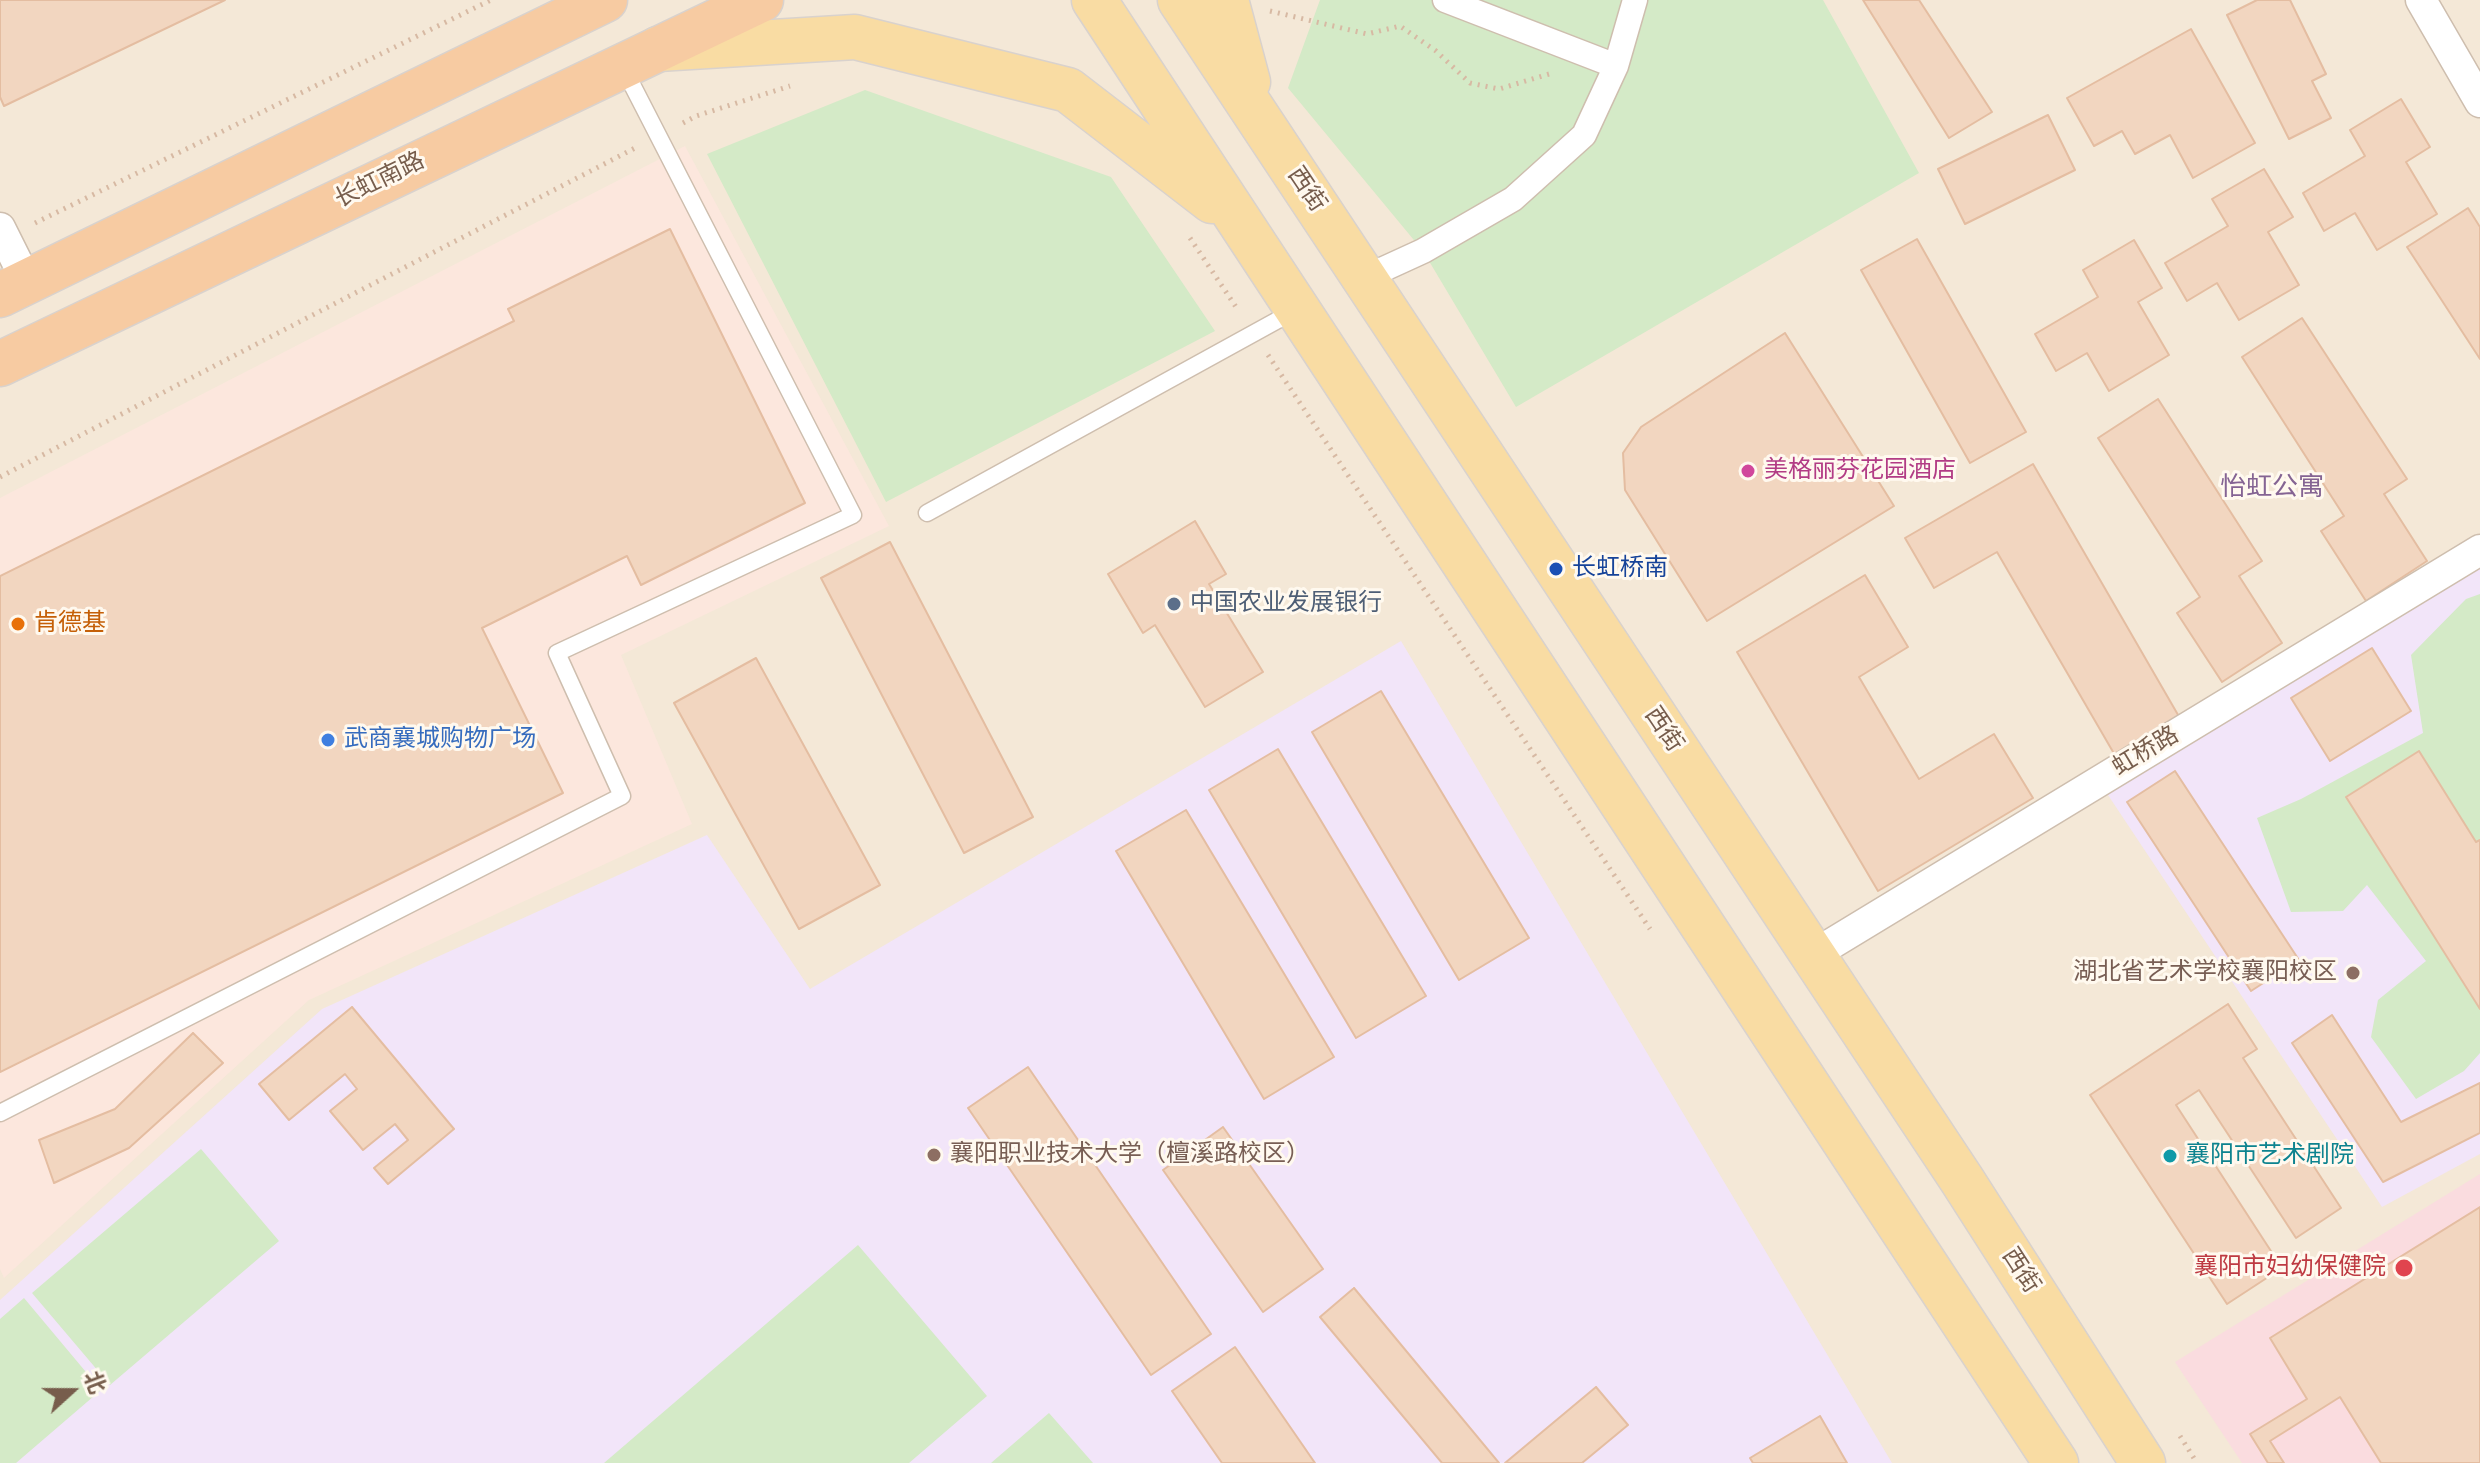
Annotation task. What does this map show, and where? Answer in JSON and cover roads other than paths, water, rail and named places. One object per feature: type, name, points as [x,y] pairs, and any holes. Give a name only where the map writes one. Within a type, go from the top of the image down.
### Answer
[{"type":"highway","points":[[13,289],[605,0]]},
{"type":"highway","name":"长虹南路","points":[[0,364],[761,0]]},
{"type":"main road","points":[[1094,0],[2056,1463]]},
{"type":"main road","name":"西街","points":[[1180,0],[1962,1180],[2143,1463]]},
{"type":"main road","points":[[1245,5],[1259,119]]},
{"type":"main road","points":[[639,57],[855,37],[1068,90],[1239,222]]},
{"type":"street","points":[[1445,0],[1611,76]]},
{"type":"street","points":[[1364,278],[1423,251],[1513,199],[1584,135],[1611,76],[1635,0]]},
{"type":"street","points":[[2421,0],[2480,102]]},
{"type":"street","points":[[2,233],[13,289]]},
{"type":"street","name":"虹桥路","points":[[1813,955],[2480,550]]},
{"type":"lane","points":[[0,1113],[622,796],[557,653],[853,515],[657,137],[639,57]]},
{"type":"lane","points":[[927,513],[1297,309]]},
{"type":"place","name":"美格丽芬花园酒店","points":[[1748,471]]},
{"type":"place","name":"长虹桥南","points":[[1556,569]]},
{"type":"place","name":"中国农业发展银行","points":[[1174,604]]},
{"type":"place","name":"肯德基","points":[[18,624]]},
{"type":"place","name":"武商襄城购物广场","points":[[328,740]]},
{"type":"place","name":"湖北省艺术学校襄阳校区","points":[[2353,973]]},
{"type":"place","name":"襄阳职业技术大学（檀溪路校区）","points":[[934,1155]]},
{"type":"place","name":"襄阳市艺术剧院","points":[[2170,1156]]},
{"type":"place","name":"襄阳市妇幼保健院","points":[[2404,1268]]},
{"type":"district","name":"怡虹公寓","points":[[2272,488]]}]
